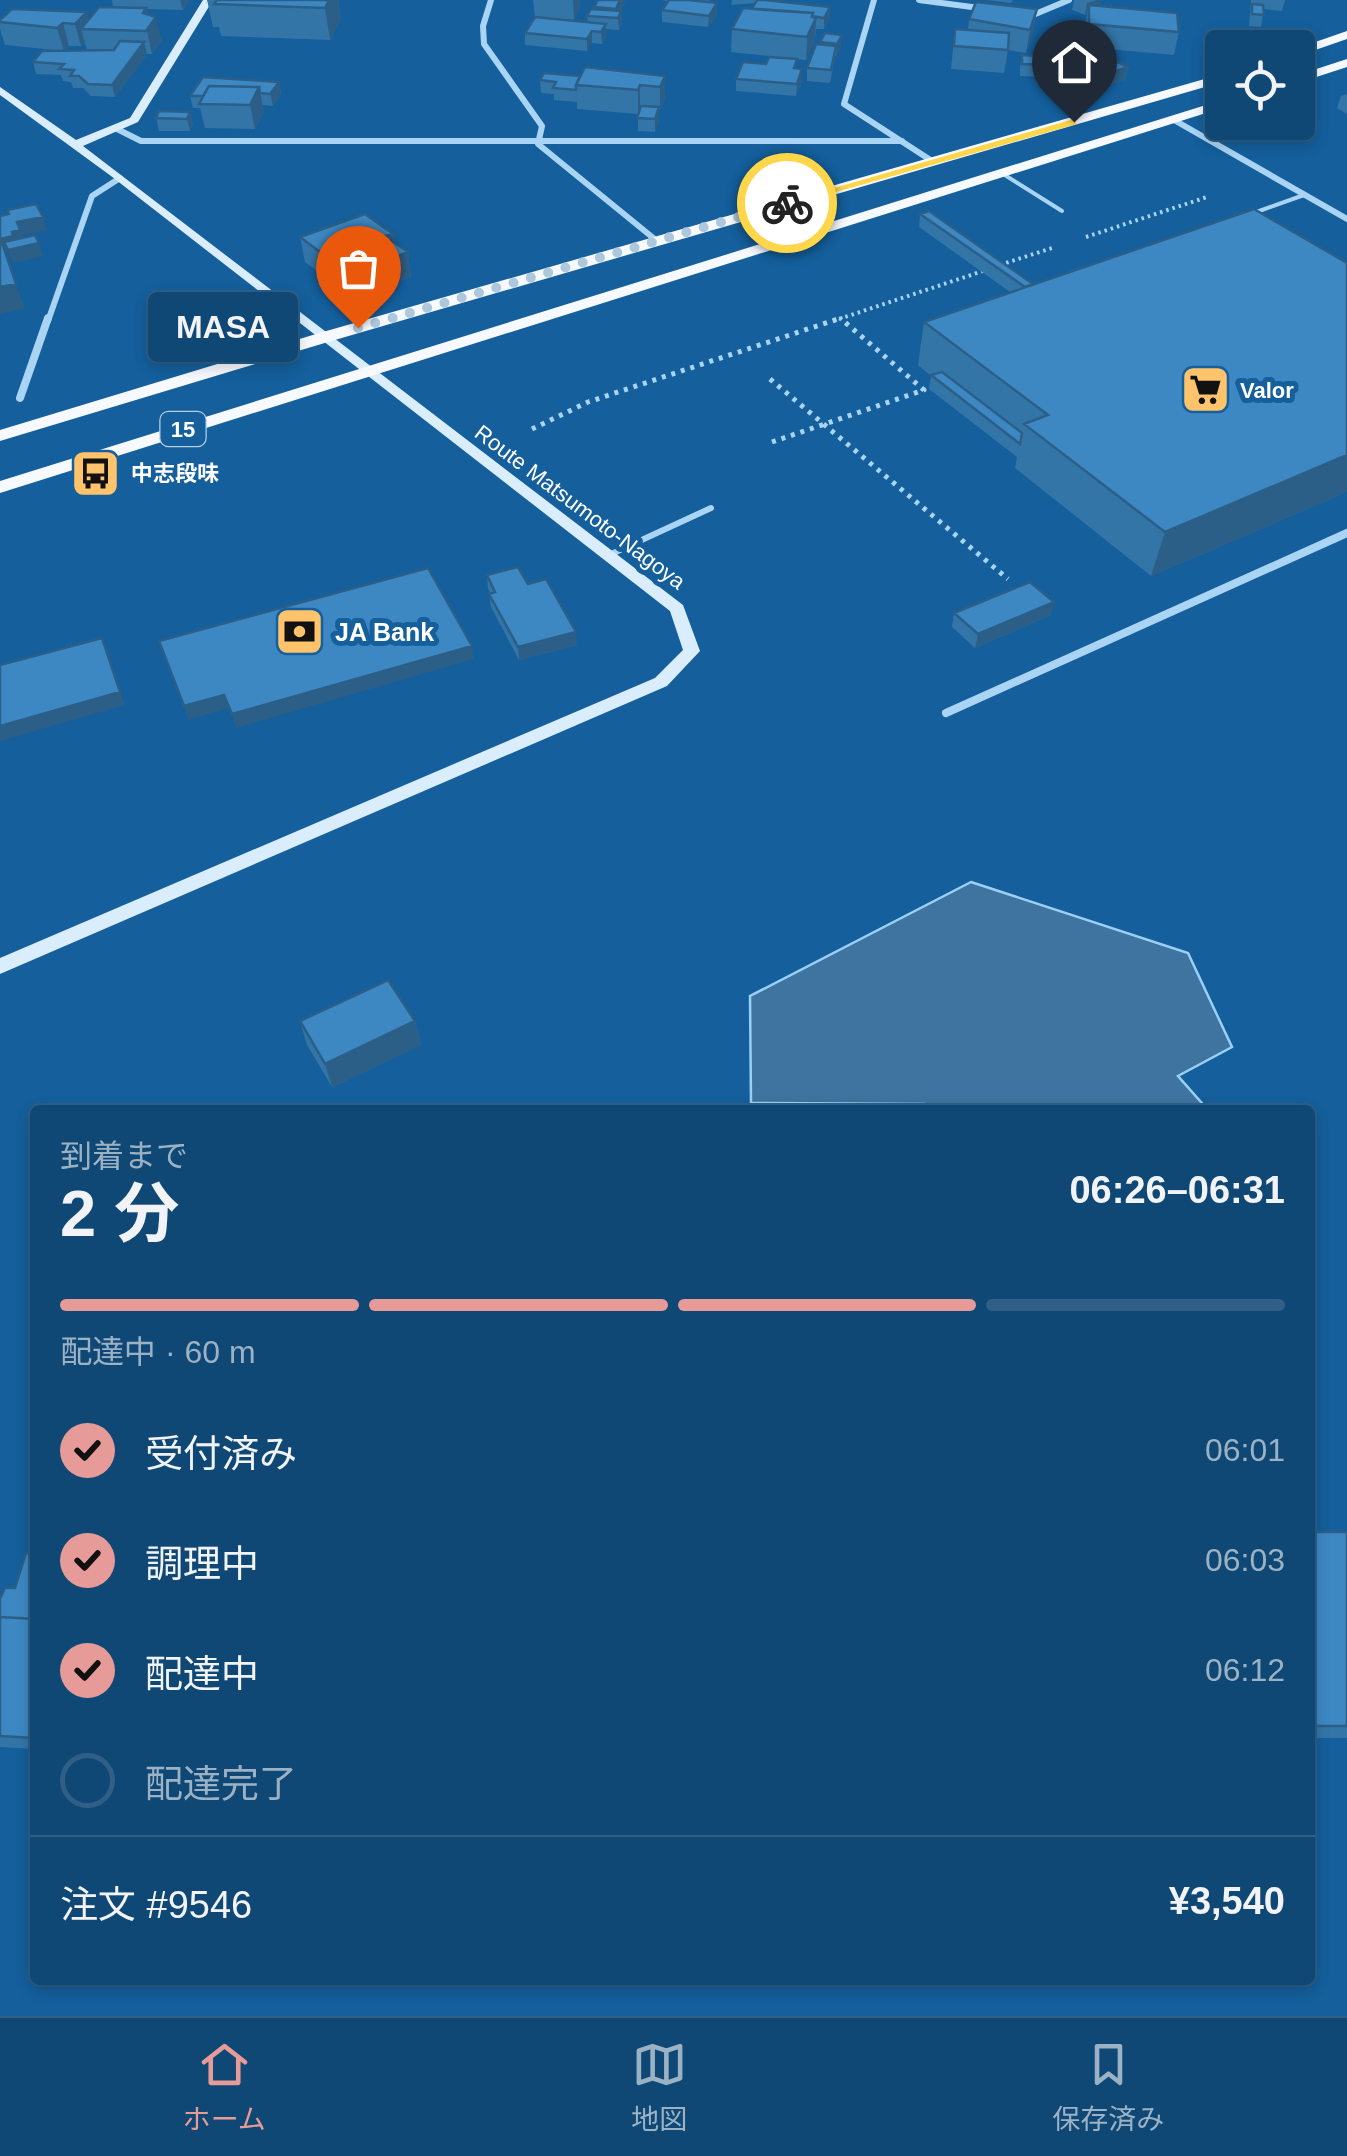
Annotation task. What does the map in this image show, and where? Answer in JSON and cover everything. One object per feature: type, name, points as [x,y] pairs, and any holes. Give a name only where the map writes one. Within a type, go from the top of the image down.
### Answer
[{"type":"main road","points":[[74,144],[134,120],[208,0]]},
{"type":"main road","points":[[1315,46],[1347,34]]},
{"type":"main road","points":[[1315,74],[1347,63]]},
{"type":"main road","name":"15","points":[[0,436],[322,338],[1205,83]]},
{"type":"main road","name":"Route Matsumoto-Nagoya","points":[[0,90],[120,178],[677,609],[692,651],[661,682],[0,966]]},
{"type":"main road","name":"15","points":[[0,486],[1205,110]]},
{"type":"street","points":[[490,0],[483,26],[484,44],[542,126],[538,144]]},
{"type":"street","points":[[874,0],[844,104],[932,161]]},
{"type":"street","points":[[919,0],[995,10]]},
{"type":"street","points":[[1014,13],[1033,16],[1069,0]]},
{"type":"street","points":[[1174,120],[1347,219]]},
{"type":"street","points":[[115,128],[142,141],[902,141]]},
{"type":"street","points":[[538,144],[657,241]]},
{"type":"street","points":[[20,398],[92,196],[120,178]]},
{"type":"street","points":[[946,714],[1347,532]]},
{"type":"lane","points":[[1000,172],[1062,211]]},
{"type":"lane","points":[[1242,217],[1304,194]]},
{"type":"lane","points":[[607,556],[711,508]]},
{"type":"path","points":[[1078,240],[1206,197]]},
{"type":"path","points":[[532,429],[588,402],[1060,246]]},
{"type":"path","points":[[772,442],[924,390],[840,318]]},
{"type":"path","points":[[770,379],[1008,579]]},
{"type":"water","points":[[971,882],[1188,953],[1232,1047],[1178,1076],[1204,1105],[751,1103],[750,996]]},
{"type":"building","points":[[217,0],[329,0],[325,8],[214,4]]},
{"type":"building","points":[[598,0],[620,0],[616,9],[594,7]]},
{"type":"building","points":[[669,0],[717,3],[709,16],[662,10]]},
{"type":"building","points":[[757,0],[830,7],[824,18],[812,16],[813,13],[752,9]]},
{"type":"building","points":[[976,2],[1037,9],[1030,30],[969,19]]},
{"type":"building","points":[[1252,4],[1263,5],[1264,15],[1252,14]]},
{"type":"building","points":[[1089,5],[1177,13],[1179,32],[1089,24]]},
{"type":"building","points":[[99,7],[146,8],[143,13],[156,17],[146,31],[81,29]]},
{"type":"building","points":[[743,8],[813,13],[816,18],[807,37],[732,29]]},
{"type":"building","points":[[12,9],[87,12],[75,24],[63,23],[57,28],[0,22]]},
{"type":"building","points":[[591,9],[621,11],[618,18],[587,16]]},
{"type":"building","points":[[535,17],[606,24],[601,32],[592,31],[587,39],[525,33]]},
{"type":"building","points":[[1056,23],[1079,25],[1076,36],[1053,34]]},
{"type":"building","points":[[955,29],[1009,33],[1008,50],[954,46]]},
{"type":"building","points":[[825,33],[842,35],[837,44],[820,42]]},
{"type":"building","points":[[120,41],[144,42],[112,85],[88,84],[79,76],[70,76],[74,70],[59,69],[64,64],[33,62],[42,51],[114,50]]},
{"type":"building","points":[[816,44],[836,46],[831,70],[807,68]]},
{"type":"building","points":[[1022,55],[1053,57],[1054,65],[1022,64]]},
{"type":"building","points":[[769,57],[797,59],[794,68],[802,69],[797,84],[736,79],[743,62],[766,64]]},
{"type":"building","points":[[1109,58],[1128,67],[1100,76],[1091,71],[1091,63]]},
{"type":"building","points":[[585,67],[665,76],[660,87],[640,85],[638,90],[576,85]]},
{"type":"building","points":[[544,73],[580,76],[576,90],[553,88],[556,82],[540,80]]},
{"type":"building","points":[[203,77],[279,82],[270,94],[260,93],[259,87],[209,86],[203,96],[190,96]]},
{"type":"building","points":[[209,86],[259,87],[250,105],[199,104]]},
{"type":"building","points":[[641,106],[659,107],[655,119],[637,118]]},
{"type":"building","points":[[159,111],[190,112],[187,119],[156,118]]},
{"type":"building","points":[[36,204],[43,217],[17,222],[20,230],[0,239],[0,216],[9,214],[7,210]]},
{"type":"building","points":[[1254,209],[1347,263],[1347,455],[1165,532],[1024,424],[1048,415],[924,322]]},
{"type":"building","points":[[929,211],[1033,284],[1025,287],[920,214]]},
{"type":"building","points":[[365,214],[393,234],[385,236],[408,252],[347,272],[300,237]]},
{"type":"building","points":[[35,235],[39,243],[8,250],[4,242]]},
{"type":"building","points":[[0,244],[16,284],[0,287]]},
{"type":"building","points":[[942,372],[1022,433],[1020,444],[931,375]]},
{"type":"building","points":[[518,567],[528,584],[546,579],[576,632],[518,647],[489,594],[495,592],[487,575]]},
{"type":"building","points":[[428,568],[472,646],[232,714],[224,695],[184,706],[159,641]]},
{"type":"building","points":[[1030,582],[1054,602],[978,634],[954,613]]},
{"type":"building","points":[[102,638],[120,692],[0,726],[0,665]]},
{"type":"building","points":[[388,980],[415,1021],[325,1064],[300,1021]]},
{"type":"building","points":[[1315,1532],[1347,1532],[1347,1726],[1315,1726]]},
{"type":"building","points":[[26,1553],[30,1553],[30,1619],[0,1617],[0,1599],[5,1588],[15,1588]]},
{"type":"building","points":[[0,1617],[30,1619],[30,1738],[0,1736]]},
{"type":"way so far","points":[[358,328],[787,203]]},
{"type":"place","name":"MASA","points":[[358,328]]},
{"type":"place","name":"Valor","points":[[1205,390]]},
{"type":"place","name":"中志段味","points":[[96,473]]},
{"type":"place","name":"JA Bank","points":[[300,632]]},
{"type":"route","points":[[787,203],[1074,122]]}]
